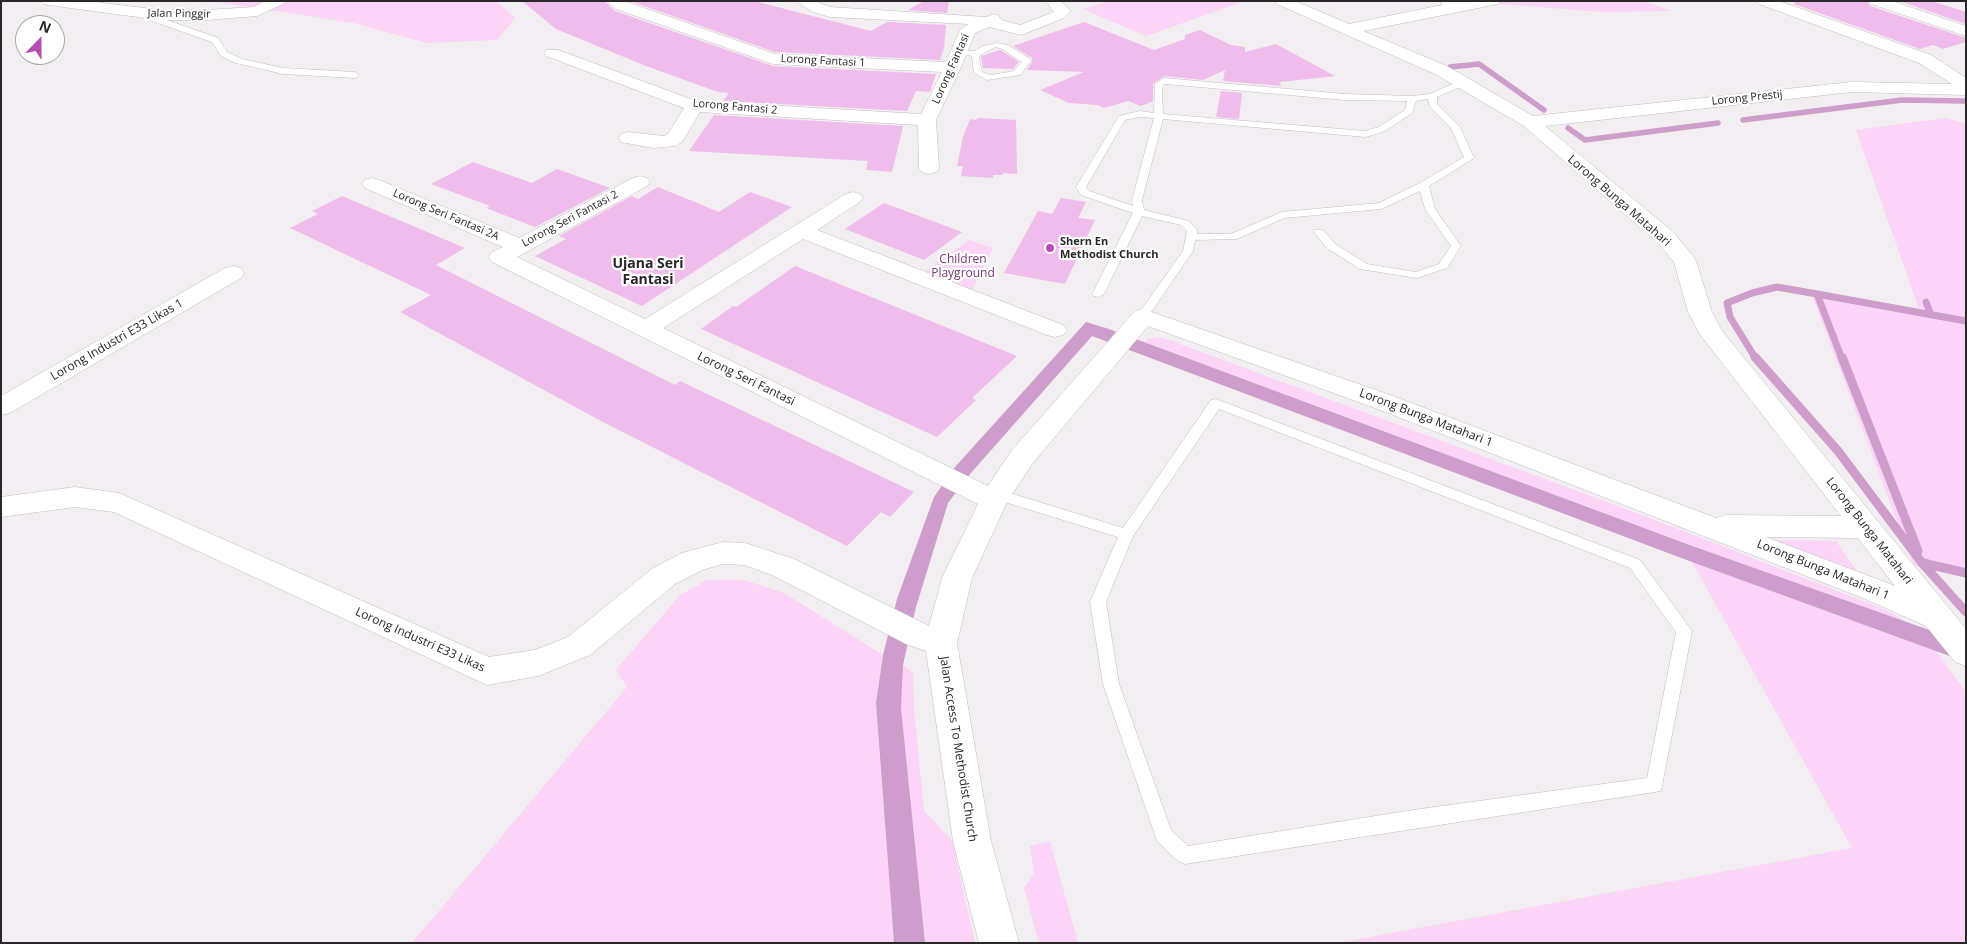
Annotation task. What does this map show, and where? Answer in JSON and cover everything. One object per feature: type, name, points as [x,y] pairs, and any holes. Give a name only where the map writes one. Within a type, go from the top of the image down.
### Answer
[{"type":"street","name":"Jalan Pinggir","points":[[48,1],[162,15],[207,16],[257,11],[278,1]]},
{"type":"street","name":"Lorong Fantasi 1","points":[[614,1],[621,6],[773,59],[956,60]]},
{"type":"street","points":[[808,1],[807,3],[818,9],[830,12],[965,16],[988,4]]},
{"type":"street","name":"Lorong Bunga Matahari","points":[[1282,1],[1348,28],[1440,70],[1530,122],[1564,154],[1665,237],[1685,261],[1700,312],[1711,334],[1966,652]]},
{"type":"street","points":[[1348,28],[1448,5],[1493,1]]},
{"type":"street","points":[[1764,1],[1925,59],[1966,86]]},
{"type":"street","points":[[1876,1],[1966,31]]},
{"type":"street","points":[[945,2],[940,7],[965,16],[1021,30],[1059,15],[1063,11],[1054,2],[1036,7]]},
{"type":"street","name":"Lorong Fantasi","points":[[929,168],[927,120],[936,104],[968,30],[985,21],[1019,12]]},
{"type":"street","name":"Lorong Fantasi 2","points":[[552,53],[694,106],[927,120]]},
{"type":"street","name":"Lorong Prestij","points":[[1530,122],[1852,87],[1966,90]]},
{"type":"street","points":[[628,138],[668,142],[675,138],[694,106]]},
{"type":"street","name":"Lorong Seri Fantasi 2","points":[[510,252],[640,182]]},
{"type":"street","name":"Lorong Seri Fantasi 2A","points":[[372,184],[510,252]]},
{"type":"street","points":[[646,329],[853,198]]},
{"type":"street","points":[[801,231],[1055,330]]},
{"type":"street","name":"Lorong Seri Fantasi","points":[[510,252],[646,329],[938,474],[986,494]]},
{"type":"street","name":"Lorong Industri E33 Likas 1","points":[[1,407],[233,273]]},
{"type":"street","name":"Lorong Bunga Matahari 1","points":[[1129,333],[1384,402],[1874,590],[1937,617]]},
{"type":"street","name":"Jalan Access To Methodist Church","points":[[999,943],[972,841],[929,639],[957,578],[986,494],[1022,457],[1129,333]]},
{"type":"street","name":"Lorong Industri E33 Likas","points":[[1,507],[74,497],[119,503],[487,671],[538,663],[579,646],[664,576],[693,561],[723,553],[745,554],[783,567],[929,639]]},
{"type":"street","name":"Lorong Bunga Matahari 1","points":[[1709,526],[1867,527]]},
{"type":"lane","points":[[134,12],[215,40],[224,54],[239,61],[283,71],[355,75]]},
{"type":"lane","points":[[956,60],[977,54],[986,48],[996,45],[1012,50],[1027,61],[1017,72],[990,78],[978,73],[977,54]]},
{"type":"lane","points":[[1098,294],[1139,212],[1137,200],[1159,116],[1158,90],[1160,84],[1164,81],[1345,97],[1412,99],[1432,96],[1462,84]]},
{"type":"lane","points":[[1192,237],[1233,237],[1282,215],[1381,206],[1424,185],[1469,158],[1456,127],[1433,105],[1432,96]]},
{"type":"lane","points":[[1129,333],[1175,272],[1188,251],[1192,230],[1184,224],[1139,212],[1085,193],[1082,187],[1122,118],[1140,114],[1371,134],[1409,111],[1412,99]]},
{"type":"lane","points":[[1318,232],[1331,246],[1364,267],[1417,276],[1443,266],[1456,246],[1430,209],[1424,185]]},
{"type":"lane","points":[[1216,403],[1635,564],[1684,631],[1655,785],[1413,819],[1184,855],[1164,836],[1110,684],[1098,602],[1126,534],[1216,403]]},
{"type":"lane","points":[[986,494],[1126,534]]},
{"type":"green space","points":[[211,1],[496,1],[515,18],[497,40],[427,43],[354,23]]},
{"type":"green space","points":[[1109,1],[1245,1],[1146,36],[1083,9]]},
{"type":"green space","points":[[1483,1],[1644,1],[1671,11],[1602,12],[1488,3]]},
{"type":"green space","points":[[1946,118],[1966,124],[1966,578],[1914,566],[1810,290],[1919,309],[1856,130]]},
{"type":"green space","name":"Children Playground","points":[[969,240],[993,248],[972,290],[925,271]]},
{"type":"green space","points":[[1158,337],[1650,518],[1876,606],[1897,616],[1916,630],[1936,651],[1966,692],[1966,943],[1337,943],[1852,848],[1692,562],[1695,547],[1145,342],[1148,339]]},
{"type":"green space","points":[[1766,540],[1836,541],[1860,576]]},
{"type":"green space","points":[[707,580],[744,580],[784,593],[883,655],[876,703],[894,943],[412,943],[627,687],[616,670],[680,595]]},
{"type":"green space","points":[[903,665],[913,673],[914,708],[924,811],[952,840],[975,943],[925,943],[923,937],[901,708]]},
{"type":"green space","points":[[1050,841],[1078,943],[1039,943],[1024,888],[1034,874],[1030,846]]},
{"type":"shaded area","points":[[1086,322],[1695,547],[1966,643],[1966,662],[1692,562],[1092,336],[970,474],[948,503],[916,607],[903,665],[901,708],[925,943],[894,943],[876,703],[883,655],[897,599],[934,497],[955,467]]},
{"type":"building","points":[[522,1],[605,1],[615,11],[773,66],[936,74],[930,92],[916,91],[907,111],[723,101],[729,93],[718,92],[646,66],[556,29]]},
{"type":"building","points":[[630,1],[754,1],[871,31],[887,22],[946,25],[944,48],[940,60],[775,52]]},
{"type":"building","points":[[924,1],[949,1],[947,13],[908,10]]},
{"type":"building","points":[[1795,1],[1867,1],[1870,6],[1966,38],[1966,42],[1943,49],[1933,45],[1920,49],[1794,4]]},
{"type":"building","points":[[1899,1],[1931,1],[1966,12],[1966,24]]},
{"type":"building","points":[[1084,22],[1154,50],[1185,39],[1185,35],[1200,30],[1231,45],[1245,47],[1245,52],[1276,44],[1335,76],[1280,82],[1281,86],[1223,81],[1225,70],[1203,80],[1164,76],[1153,84],[1153,101],[1141,106],[1128,101],[1104,108],[1098,105],[1069,103],[1040,90],[1084,72],[1027,70],[1032,62],[1032,58],[1013,46]]},
{"type":"building","points":[[1000,50],[1019,62],[1013,69],[983,68],[981,56]]},
{"type":"building","points":[[1221,91],[1242,93],[1239,119],[1216,117]]},
{"type":"building","points":[[714,115],[903,126],[892,172],[866,170],[868,161],[689,151]]},
{"type":"building","points":[[978,118],[1016,120],[1017,174],[1003,173],[1002,175],[993,175],[993,178],[961,176],[963,166],[957,166],[963,137],[970,119],[976,120]]},
{"type":"building","points":[[473,162],[532,183],[557,169],[610,188],[535,227],[486,208],[490,206],[431,184]]},
{"type":"building","points":[[658,187],[719,212],[750,192],[792,207],[642,306],[535,256],[566,239],[559,236],[632,196],[638,199]]},
{"type":"building","points":[[342,196],[465,248],[436,265],[675,385],[680,381],[914,492],[890,517],[881,512],[847,546],[603,422],[400,312],[431,295],[290,228],[318,214],[312,211]]},
{"type":"building","name":"Shern En Methodist Church","points":[[1061,198],[1086,202],[1078,218],[1095,220],[1065,284],[1004,273],[1038,211],[1052,214]]},
{"type":"building","points":[[884,203],[962,232],[924,260],[845,229]]},
{"type":"building","points":[[795,266],[1017,356],[972,398],[976,400],[937,437],[701,329]]},
{"type":"waterway","points":[[1450,67],[1479,64],[1544,110]]},
{"type":"waterway","points":[[1743,120],[1902,100],[1966,101]]},
{"type":"waterway","points":[[1568,128],[1585,140],[1718,123]]},
{"type":"waterway","points":[[1756,359],[1730,317],[1727,303],[1752,293],[1777,287],[1817,294]]},
{"type":"waterway","points":[[1817,294],[1931,315]]},
{"type":"waterway","points":[[1817,294],[1842,359]]},
{"type":"waterway","points":[[1926,302],[1931,315]]},
{"type":"waterway","points":[[1931,315],[1966,321]]},
{"type":"waterway","points":[[1755,357],[1838,451],[1922,563],[1966,612]]},
{"type":"waterway","points":[[1842,357],[1918,551]]},
{"type":"waterway","points":[[1923,563],[1966,573]]},
{"type":"place","name":"Shern En Methodist Church","points":[[1050,248]]},
{"type":"district","name":"Ujana Seri Fantasi","points":[[648,272]]}]
